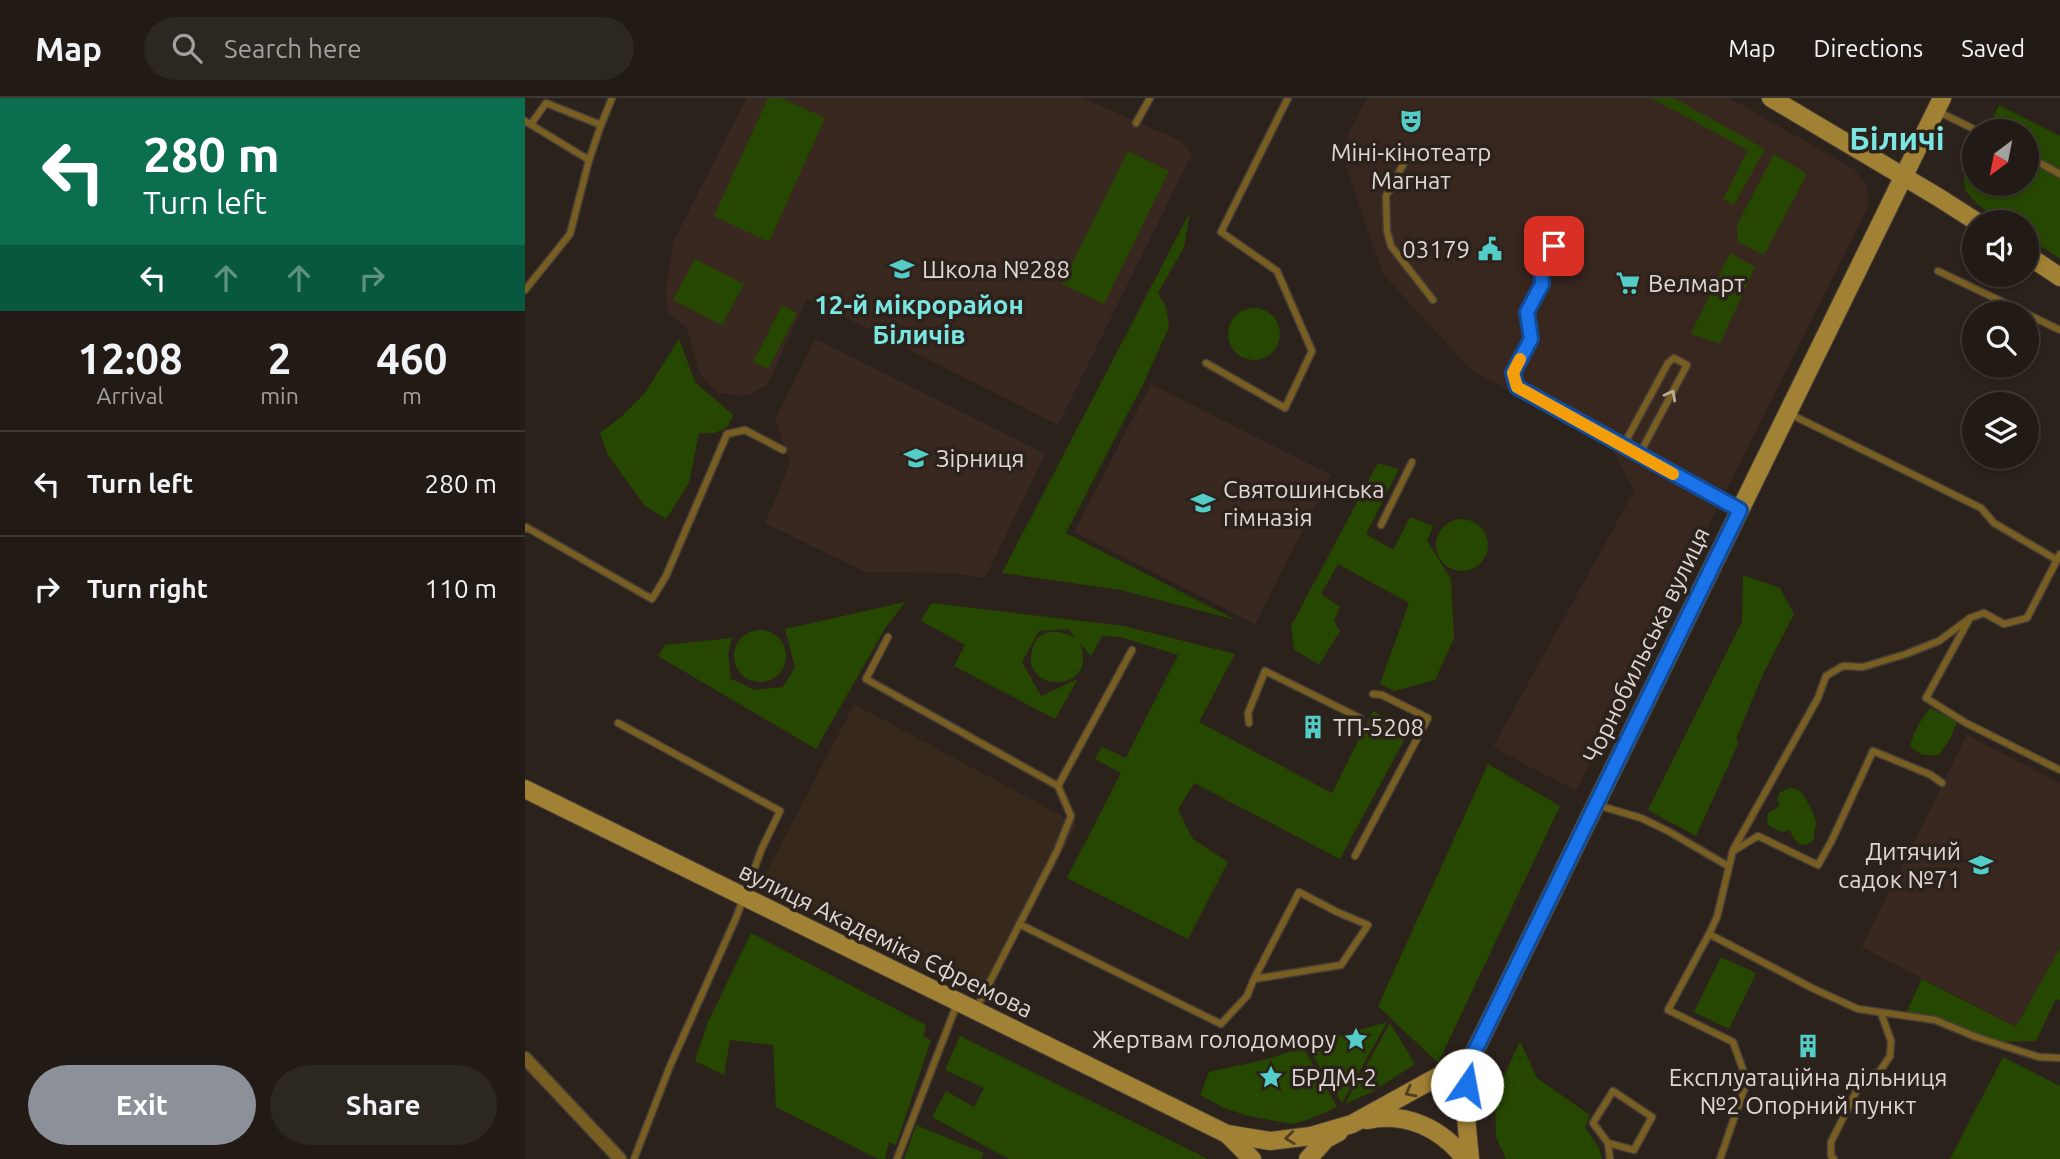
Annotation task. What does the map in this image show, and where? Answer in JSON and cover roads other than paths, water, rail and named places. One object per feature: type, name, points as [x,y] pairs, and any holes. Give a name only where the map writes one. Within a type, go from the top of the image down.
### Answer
[{"type":"main road","points":[[1771,98],[1962,212]]},
{"type":"main road","name":"Чорнобильська вулиця","points":[[1467,1159],[1465,1107],[1469,1063],[1939,104]]},
{"type":"main road","points":[[2039,263],[2060,277]]},
{"type":"main road","name":"вулиця Академіка Єфремова","points":[[525,789],[1227,1134],[1270,1141],[1311,1136],[1352,1124]]},
{"type":"main road","points":[[1308,1159],[1326,1139],[1439,1076],[1469,1063]]},
{"type":"main road","points":[[1352,1124],[1378,1117],[1406,1119],[1431,1128],[1453,1144],[1467,1159]]},
{"type":"main road","name":"вулиця Академіка Єфремова","points":[[1227,1134],[1252,1159]]},
{"type":"street","points":[[525,1058],[620,1159]]},
{"type":"lane","points":[[525,290],[570,233],[589,160],[612,98]]},
{"type":"lane","points":[[1136,123],[1150,98]]},
{"type":"lane","points":[[1206,363],[1285,408],[1312,351],[1277,271],[1221,232],[1288,98]]},
{"type":"lane","points":[[589,160],[528,123],[547,103],[601,125]]},
{"type":"lane","points":[[1939,104],[1962,120]]},
{"type":"lane","points":[[1404,163],[1386,196],[1387,231],[1391,246],[1433,300]]},
{"type":"lane","points":[[2039,163],[2060,174]]},
{"type":"lane","points":[[1554,246],[1541,267],[1542,284],[1527,312],[1531,339],[1513,373],[1517,387],[1740,510]]},
{"type":"lane","points":[[1938,271],[2001,301]]},
{"type":"lane","points":[[2039,320],[2060,330]]},
{"type":"lane","points":[[1623,446],[1668,363],[1674,358],[1687,365],[1639,455]]},
{"type":"lane","points":[[1720,1159],[1747,1081],[1733,1042],[1668,1010],[1717,917],[1733,850],[1818,698],[1826,676],[1843,666],[1863,667],[1939,641],[1970,618],[1984,613],[2004,624],[2027,618],[2058,557],[1994,523],[1980,508],[1788,413]]},
{"type":"lane","points":[[525,528],[652,599],[666,576],[727,435],[745,430],[783,450]]},
{"type":"lane","points":[[1381,526],[1412,462]]},
{"type":"lane","points":[[1970,618],[1926,698],[1966,723],[2060,770]]},
{"type":"lane","points":[[888,636],[866,678],[1058,786],[1071,816],[1057,851],[975,1010]]},
{"type":"lane","points":[[1058,786],[1132,650]]},
{"type":"lane","points":[[1249,723],[1248,713],[1265,671],[1360,718]]},
{"type":"lane","points":[[1355,856],[1428,718],[1382,695],[1373,694]]},
{"type":"lane","points":[[618,723],[780,811],[762,848],[745,898],[670,1066],[634,1159]]},
{"type":"lane","points":[[1733,850],[1758,836],[1818,866],[1873,751],[1931,775],[1942,783]]},
{"type":"lane","points":[[1596,804],[1650,822],[1728,866]]},
{"type":"lane","points":[[1019,924],[1221,1024],[1247,996],[1254,979],[1299,892],[1368,925],[1341,965],[1254,979]]},
{"type":"lane","points":[[1709,934],[1858,1009],[1935,1020],[1976,1037],[2039,1057],[2060,1058]]},
{"type":"lane","points":[[897,1159],[958,1002]]},
{"type":"lane","points":[[1834,1159],[1831,1156],[1831,1142],[1856,1092],[1867,1077],[1880,1071],[1890,1056],[1891,1041],[1881,1013]]},
{"type":"lane","points":[[1608,1143],[1634,1150],[1652,1117],[1613,1091],[1593,1123],[1608,1143],[1611,1159]]},
{"type":"place","name":"Міні-кінотеатр Магнат","points":[[1411,121]]},
{"type":"place","name":"03179","points":[[1490,249]]},
{"type":"place","name":"Школа №288","points":[[902,269]]},
{"type":"place","name":"Велмарт","points":[[1628,283]]},
{"type":"place","name":"Зірниця","points":[[916,458]]},
{"type":"place","name":"Святошинська гімназія","points":[[1203,503]]},
{"type":"place","name":"ТП-5208","points":[[1313,727]]},
{"type":"place","name":"Дитячий садок №71","points":[[1981,865]]},
{"type":"place","name":"Жертвам голодомору","points":[[1356,1039]]},
{"type":"place","name":"Експлуатаційна дільниця №2 Опорний пункт","points":[[1808,1046]]},
{"type":"place","name":"БРДМ-2","points":[[1271,1077]]},
{"type":"district","name":"Біличі","points":[[1897,138]]},
{"type":"district","name":"12-й мікрорайон Біличів","points":[[919,319]]}]
